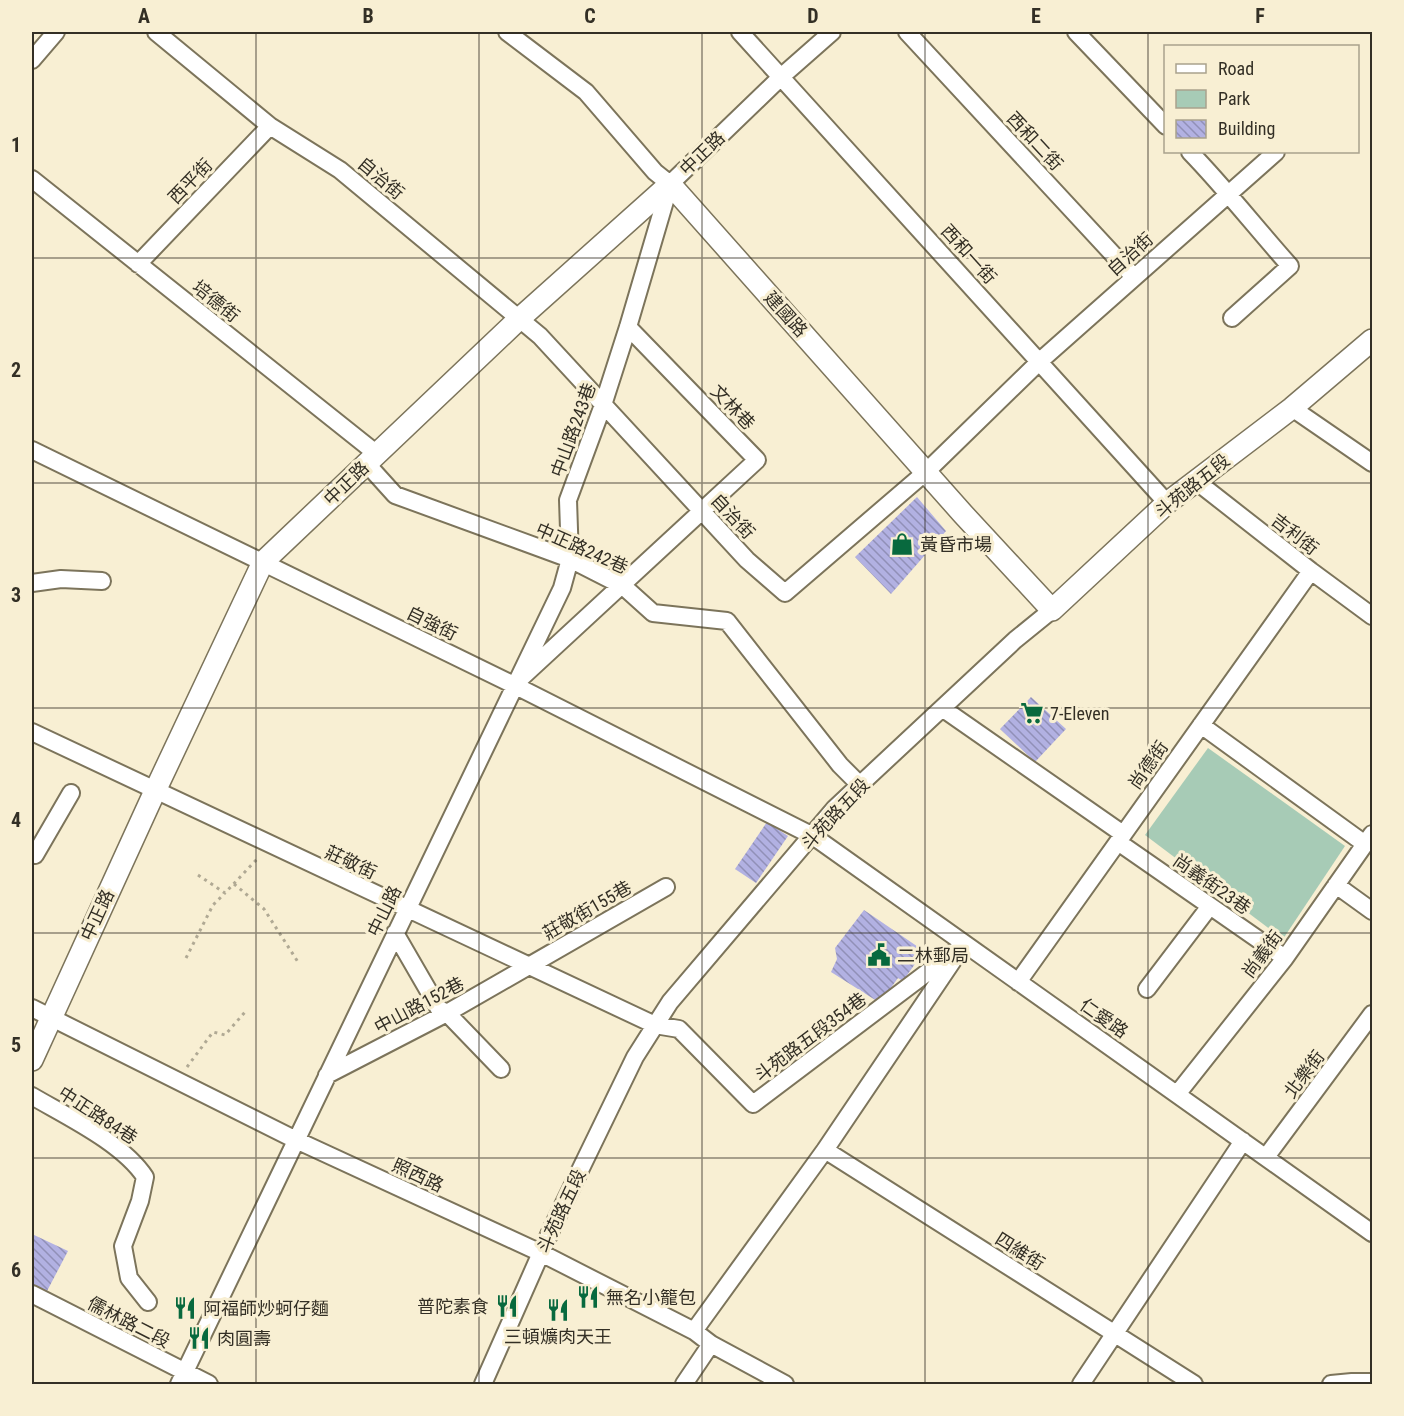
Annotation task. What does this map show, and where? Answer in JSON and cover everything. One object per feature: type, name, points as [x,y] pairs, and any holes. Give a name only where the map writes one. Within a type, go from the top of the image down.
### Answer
[{"type":"main road","name":"中正路","points":[[32,1060],[41,1012],[155,790],[263,562],[519,319],[670,184]]},
{"type":"main road","name":"建國路","points":[[670,184],[963,514],[1052,610]]},
{"type":"main road","name":"斗苑路五段","points":[[1052,610],[1167,503],[1292,408],[1372,340]]},
{"type":"street","points":[[32,60],[56,32]]},
{"type":"street","name":"自治街","points":[[156,32],[270,126],[340,170],[540,336],[747,560],[785,593],[927,471],[1040,361],[1275,153]]},
{"type":"street","name":"建國路","points":[[507,32],[586,92],[655,172],[670,184]]},
{"type":"street","name":"西和一街","points":[[741,32],[1167,503]]},
{"type":"street","name":"中正路","points":[[670,184],[782,76],[832,32]]},
{"type":"street","name":"西和二街","points":[[907,32],[1134,277]]},
{"type":"street","points":[[1076,32],[1164,124]]},
{"type":"street","name":"西平街","points":[[138,264],[270,126]]},
{"type":"street","points":[[1191,153],[1229,193],[1241,211],[1290,266],[1232,318]]},
{"type":"street","name":"培德街","points":[[32,179],[372,459]]},
{"type":"street","name":"中山路243巷","points":[[514,685],[562,588],[570,560],[568,500],[603,405],[670,184]]},
{"type":"street","name":"文林巷","points":[[628,327],[757,460],[703,512]]},
{"type":"street","points":[[1292,408],[1372,463]]},
{"type":"street","name":"自強街","points":[[32,450],[514,685],[813,836]]},
{"type":"street","name":"中正路242巷","points":[[372,459],[395,495],[570,560],[623,586],[653,613],[728,621],[840,765],[860,785]]},
{"type":"street","name":"吉利街","points":[[1196,481],[1372,616]]},
{"type":"street","name":"中山路","points":[[182,1378],[514,685],[703,512]]},
{"type":"street","name":"尚德街","points":[[1018,982],[1311,571]]},
{"type":"street","points":[[32,583],[61,579],[102,581]]},
{"type":"street","name":"斗苑路五段","points":[[483,1384],[541,1253],[635,1057],[670,1002],[836,808],[1015,640],[1052,610]]},
{"type":"street","name":"尚義街23巷","points":[[942,708],[1210,906],[1285,958]]},
{"type":"street","points":[[1201,725],[1369,839]]},
{"type":"street","name":"莊敬街","points":[[32,732],[406,910],[655,1025]]},
{"type":"street","points":[[32,854],[35,855],[71,794]]},
{"type":"street","name":"仁愛路","points":[[813,836],[1178,1093],[1372,1233]]},
{"type":"street","name":"尚義街","points":[[1178,1093],[1285,958],[1369,839]]},
{"type":"street","points":[[1336,885],[1372,911]]},
{"type":"street","name":"莊敬街155巷","points":[[527,966],[666,887]]},
{"type":"street","points":[[1147,989],[1210,906]]},
{"type":"street","points":[[395,933],[439,1009],[447,1013],[501,1069]]},
{"type":"street","points":[[694,1332],[825,1150],[965,944]]},
{"type":"street","name":"斗苑路五段354巷","points":[[655,1025],[679,1029],[753,1104],[965,944]]},
{"type":"street","name":"中山路152巷","points":[[327,1075],[447,1013],[527,966]]},
{"type":"street","name":"照西路","points":[[41,1012],[296,1140],[541,1253],[694,1332],[711,1344],[785,1384]]},
{"type":"street","name":"北樂街","points":[[1266,1157],[1372,1014]]},
{"type":"street","name":"中正路84巷","points":[[32,1096],[101,1136],[138,1166],[145,1176],[140,1201],[123,1246],[129,1278],[148,1302]]},
{"type":"street","points":[[1081,1384],[1243,1141]]},
{"type":"street","name":"四維街","points":[[825,1150],[1194,1384]]},
{"type":"street","name":"儒林路二段","points":[[32,1294],[182,1378],[209,1384]]},
{"type":"street","points":[[684,1384],[711,1344]]},
{"type":"street","points":[[1331,1384],[1372,1382]]},
{"type":"path","points":[[186,957],[213,905],[270,845]]},
{"type":"path","points":[[198,875],[225,893]]},
{"type":"path","points":[[234,884],[264,909],[298,962]]},
{"type":"path","points":[[177,1080],[213,1032],[225,1035],[245,1012]]},
{"type":"green space","points":[[1208,748],[1345,846],[1283,939],[1145,835]]},
{"type":"building","name":"黃昏市場","points":[[917,497],[946,531],[891,594],[855,557]]},
{"type":"building","name":"7-Eleven","points":[[1031,697],[1066,729],[1035,762],[1000,729]]},
{"type":"building","points":[[767,822],[788,836],[756,883],[735,869]]},
{"type":"building","name":"二林郵局","points":[[864,910],[924,951],[903,981],[898,978],[880,1003],[831,972],[837,959],[835,948]]},
{"type":"building","points":[[32,1234],[68,1251],[46,1293],[32,1286]]},
{"type":"place","name":"黃昏市場","points":[[902,544]]},
{"type":"place","name":"7-Eleven","points":[[1032,713]]},
{"type":"place","name":"二林郵局","points":[[879,955]]},
{"type":"place","name":"無名小籠包","points":[[588,1297]]},
{"type":"place","name":"普陀素食","points":[[507,1306]]},
{"type":"place","name":"阿福師炒蚵仔麵","points":[[185,1308]]},
{"type":"place","name":"三頓爌肉天王","points":[[558,1310]]},
{"type":"place","name":"肉圓壽","points":[[199,1338]]}]
